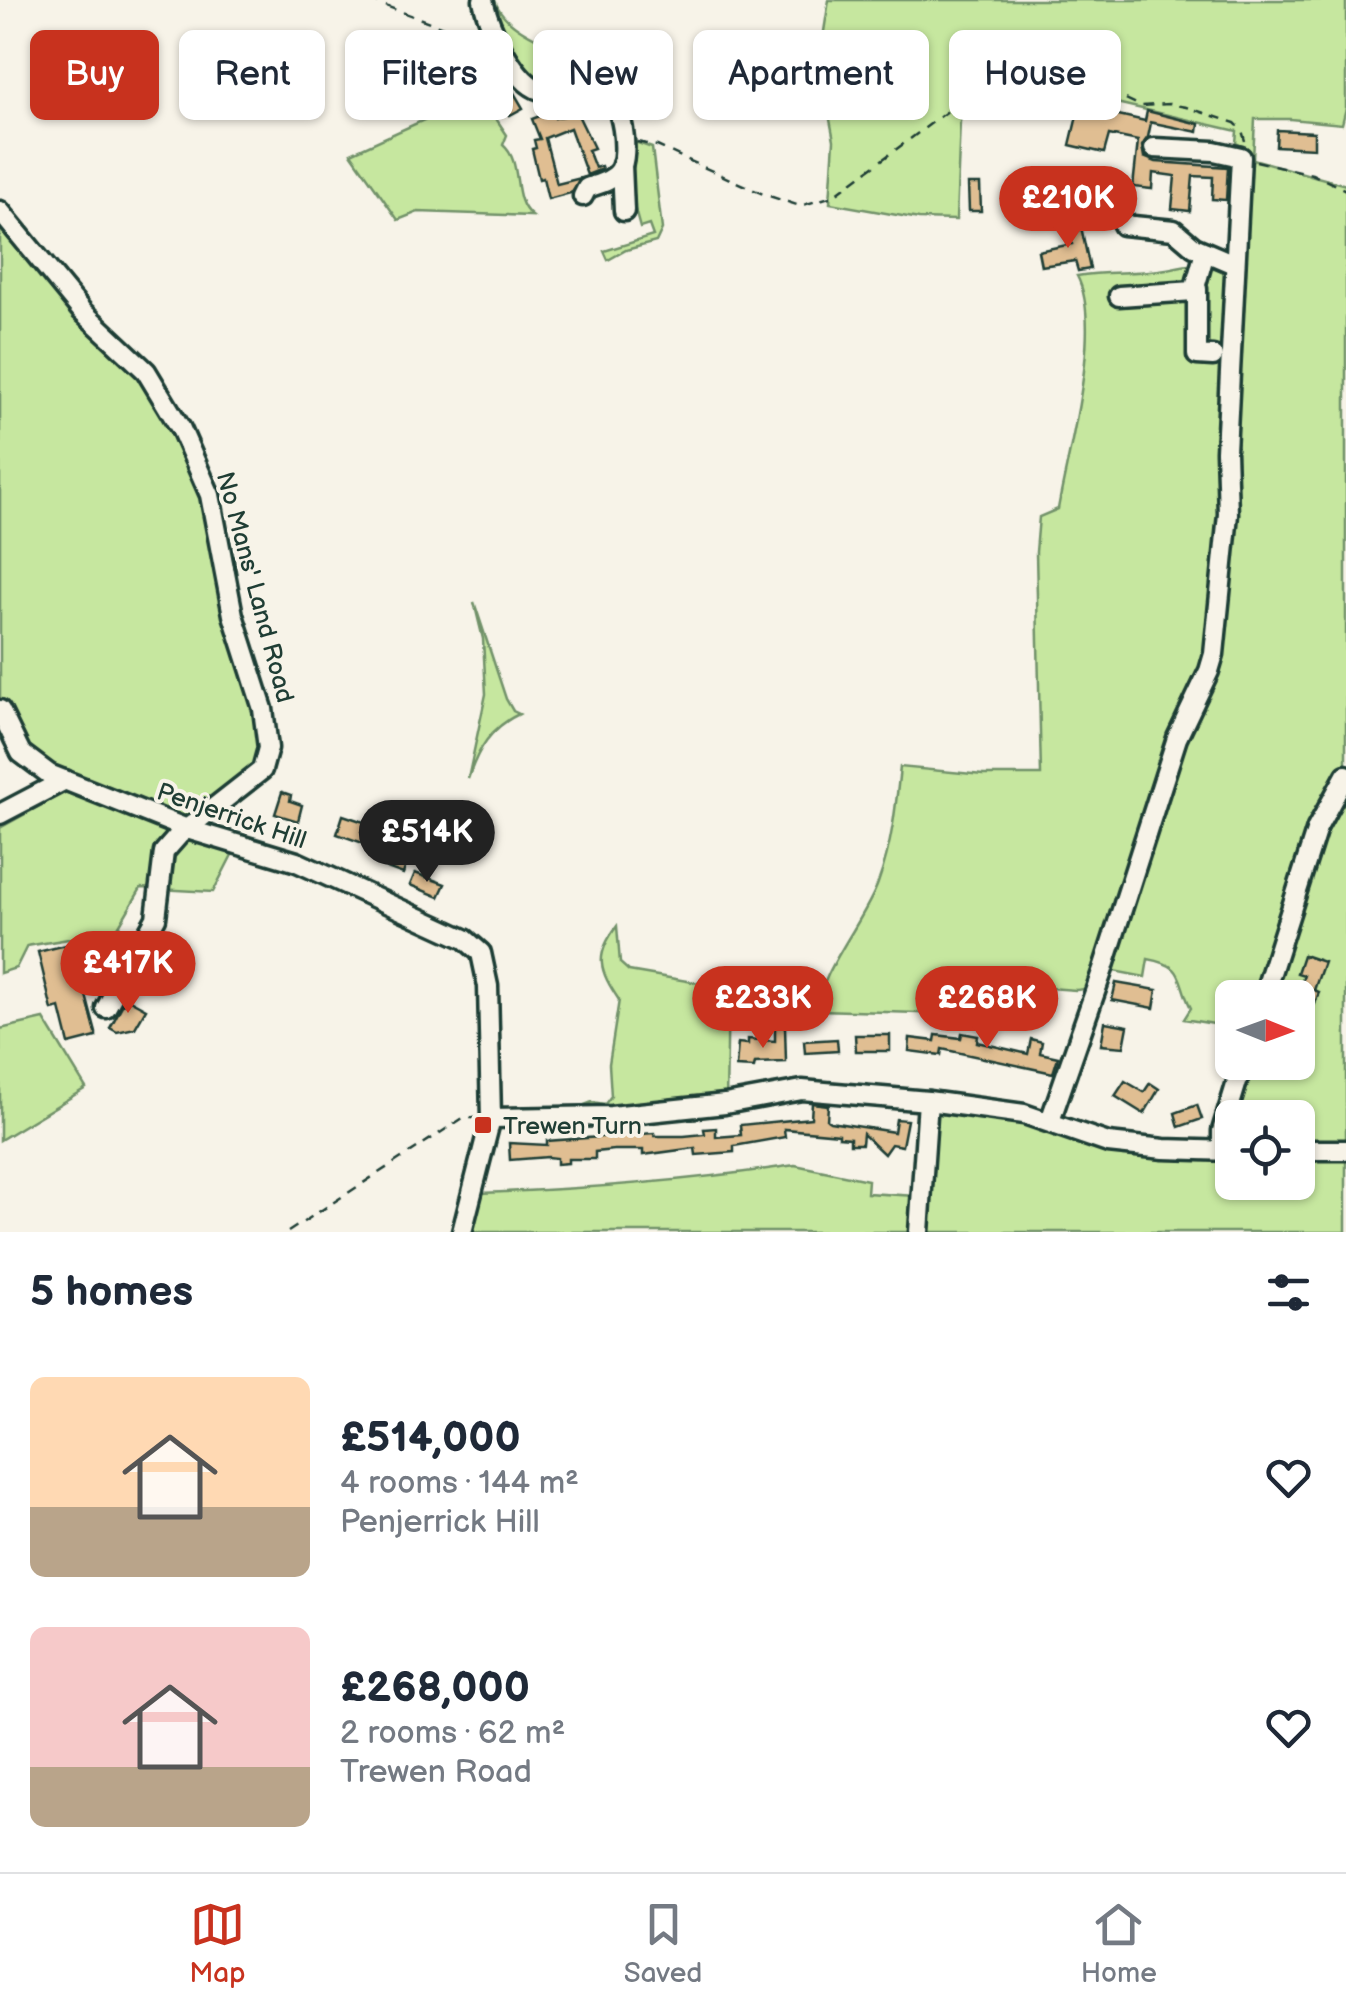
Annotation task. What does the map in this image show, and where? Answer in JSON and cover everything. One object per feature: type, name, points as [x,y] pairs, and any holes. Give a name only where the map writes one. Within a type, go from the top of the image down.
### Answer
[{"type":"street","points":[[483,0],[488,22],[509,60],[534,88],[592,88],[609,93],[626,142],[622,165],[624,211]]},
{"type":"street","points":[[1050,1121],[1104,970],[1180,727],[1212,661],[1228,514],[1226,451],[1241,158],[1214,151],[1154,148]]},
{"type":"street","points":[[583,196],[587,188],[614,176],[622,165]]},
{"type":"street","name":"No Mans' Land Road","points":[[0,212],[82,311],[146,371],[181,429],[206,484],[234,615],[263,709],[268,754],[259,774],[170,843],[164,852],[156,918],[106,1008]]},
{"type":"street","points":[[1123,226],[1174,230],[1204,252],[1234,264]]},
{"type":"street","points":[[1204,252],[1197,289],[1198,355],[1212,356]]},
{"type":"street","points":[[1119,296],[1175,295],[1197,289]]},
{"type":"street","name":"Penjerrick Hill","points":[[0,710],[22,753],[49,774],[190,830],[298,862],[465,940],[481,953],[488,986],[491,1118]]},
{"type":"street","points":[[1269,980],[1317,828],[1346,775]]},
{"type":"street","points":[[0,814],[66,780]]},
{"type":"street","points":[[462,1232],[491,1118],[612,1116],[725,1104],[802,1090],[928,1101],[1050,1121],[1108,1143],[1215,1150]]},
{"type":"street","points":[[919,1232],[928,1101]]},
{"type":"street","points":[[1315,1150],[1346,1150]]},
{"type":"path","points":[[369,0],[460,32],[476,31],[488,22]]},
{"type":"path","points":[[626,142],[656,146],[780,201],[806,206],[833,196],[960,102],[1009,87],[1059,81],[1094,84],[1141,106],[1174,104],[1235,123],[1242,130],[1246,146]]},
{"type":"path","points":[[1245,158],[1312,174],[1346,190]]},
{"type":"path","points":[[288,1232],[463,1118],[491,1118]]},
{"type":"green space","points":[[483,0],[495,0],[514,25],[533,36],[533,76],[513,47],[513,30],[502,30]]},
{"type":"green space","points":[[829,0],[1346,0],[1346,108],[1342,124],[1255,119],[1253,159],[1346,185],[1346,1150],[1315,1150],[1315,1100],[1235,1100],[1242,1080],[1315,1080],[1315,980],[1273,980],[1314,854],[1309,852],[1313,836],[1266,980],[1215,980],[1215,1024],[1184,1019],[1191,1008],[1178,975],[1169,966],[1148,959],[1145,977],[1109,970],[1105,974],[1158,792],[1103,968],[1090,986],[1076,990],[957,981],[952,1014],[819,1010],[825,981],[872,898],[883,869],[900,767],[983,775],[1041,775],[1036,552],[1039,517],[1058,509],[1081,390],[1087,326],[1077,276],[1209,265],[1214,260],[1235,267],[1242,146],[1236,143],[1237,131],[1121,104],[1121,30],[949,30],[949,120],[961,120],[956,220],[919,219],[830,203],[834,140],[830,120],[929,120],[929,30],[824,30]]},
{"type":"green space","points":[[424,120],[497,120],[507,135],[503,145],[513,161],[521,200],[532,216],[418,212],[398,220],[351,153]]},
{"type":"green space","points":[[619,120],[627,120],[632,141],[652,148],[662,229],[656,242],[626,250],[608,260],[604,251],[653,236],[649,225],[640,228],[626,177]]},
{"type":"green space","points":[[0,216],[143,375],[204,488],[261,712],[265,758],[192,823],[50,771],[23,751],[0,705]]},
{"type":"green space","points":[[474,602],[506,699],[519,714],[486,740],[468,779],[486,694],[483,639]]},
{"type":"green space","points":[[67,791],[236,847],[213,892],[141,888],[116,931],[27,946],[16,968],[0,973],[0,828]]},
{"type":"green space","points":[[617,926],[620,963],[629,971],[728,988],[726,1103],[584,1111],[582,1106],[592,1102],[605,1104],[611,1096],[609,1064],[619,1000],[607,980],[602,955]]},
{"type":"green space","points":[[44,1019],[86,1088],[0,1140],[0,1029]]},
{"type":"green space","points":[[936,1110],[1047,1129],[1107,1151],[1215,1159],[1215,1200],[1315,1200],[1315,1160],[1346,1159],[1346,1232],[924,1232]]},
{"type":"green space","points":[[795,1165],[868,1180],[867,1193],[916,1196],[915,1232],[468,1232],[478,1193],[637,1184]]},
{"type":"building","points":[[513,91],[523,108],[513,113]]},
{"type":"building","points":[[1147,111],[1199,124],[1198,132],[1149,122],[1148,137],[1142,146],[1144,157],[1156,162],[1228,167],[1226,200],[1212,199],[1213,177],[1193,176],[1190,211],[1172,209],[1175,176],[1153,173],[1152,189],[1133,187],[1138,141],[1109,135],[1104,153],[1070,145],[1076,120],[1121,120],[1121,116],[1145,121]]},
{"type":"building","points":[[532,119],[580,120],[594,148],[588,150],[595,168],[602,169],[587,175],[570,128],[545,138],[557,184],[581,178],[571,193],[548,199],[532,149],[536,148],[534,140],[540,139]]},
{"type":"building","points":[[1277,130],[1314,132],[1314,148],[1276,146]]},
{"type":"building","points":[[968,184],[980,184],[981,211],[969,211]]},
{"type":"building","points":[[1080,222],[1090,269],[1078,271],[1075,261],[1041,266],[1038,251],[1072,244],[1068,225]]},
{"type":"building","points":[[282,792],[291,795],[290,801],[302,805],[298,821],[275,814]]},
{"type":"building","points":[[343,815],[373,825],[371,831],[381,834],[377,848],[337,834]]},
{"type":"building","points":[[381,850],[408,860],[403,874],[376,864]]},
{"type":"building","points":[[415,873],[445,884],[439,897],[410,885]]},
{"type":"building","points":[[66,945],[72,967],[78,965],[96,1033],[96,1037],[69,1044],[60,1008],[52,1010],[38,952]]},
{"type":"building","points":[[1303,955],[1324,962],[1315,987],[1315,980],[1302,980],[1304,975],[1297,973]]},
{"type":"building","points":[[1116,983],[1157,990],[1154,1008],[1112,1000]]},
{"type":"building","points":[[126,998],[146,1009],[135,1028],[117,1032],[110,1028]]},
{"type":"building","points":[[1105,1022],[1128,1026],[1124,1047],[1101,1045]]},
{"type":"building","points":[[785,1026],[786,1062],[736,1067],[738,1043],[748,1044],[748,1039],[775,1041],[775,1027]]},
{"type":"building","points":[[962,1033],[978,1036],[977,1042],[1028,1054],[1031,1039],[1042,1042],[1040,1053],[1058,1057],[1053,1073],[942,1049],[941,1055],[909,1051],[910,1038],[935,1041],[936,1035],[961,1038]]},
{"type":"building","points":[[855,1035],[890,1035],[890,1051],[856,1051]]},
{"type":"building","points":[[837,1039],[838,1051],[805,1053],[804,1041]]},
{"type":"building","points":[[1125,1081],[1144,1092],[1150,1083],[1159,1089],[1144,1114],[1115,1096]]},
{"type":"building","points":[[812,1103],[828,1105],[830,1122],[894,1132],[896,1119],[907,1120],[902,1146],[891,1144],[884,1154],[863,1134],[862,1144],[850,1144],[850,1138],[839,1134],[784,1129],[785,1137],[734,1146],[734,1152],[696,1155],[695,1148],[643,1155],[643,1150],[614,1150],[595,1152],[595,1159],[568,1159],[568,1163],[557,1164],[557,1158],[548,1157],[510,1160],[509,1143],[547,1145],[547,1141],[654,1133],[684,1136],[705,1134],[704,1129],[716,1128],[716,1137],[741,1135],[740,1125],[811,1118]]},
{"type":"building","points":[[1197,1105],[1202,1119],[1179,1127],[1175,1113]]},
{"type":"place","name":"Trewen Turn","points":[[483,1125]]}]
